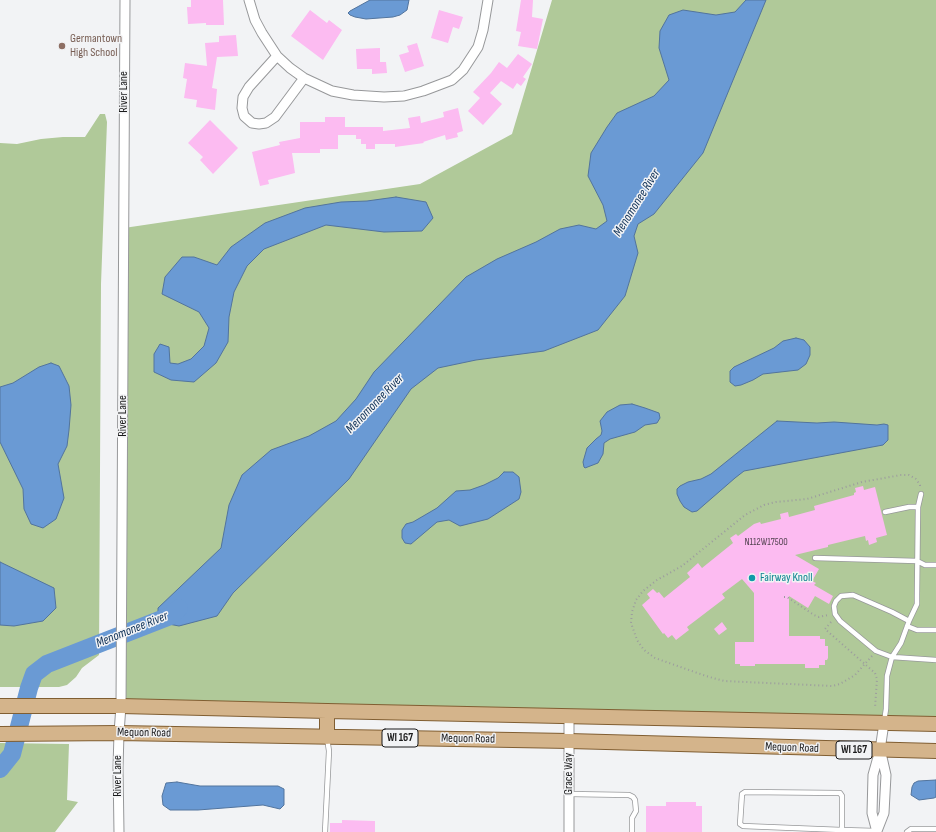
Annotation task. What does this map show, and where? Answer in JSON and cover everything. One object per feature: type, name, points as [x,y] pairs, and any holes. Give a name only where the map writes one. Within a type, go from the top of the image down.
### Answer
[{"type":"main road","name":"Mequon Road","points":[[6,706],[121,706],[936,724]]},
{"type":"main road","points":[[326,737],[327,711]]},
{"type":"main road","name":"Mequon Road","points":[[4,734],[118,733],[569,741],[936,751]]},
{"type":"street","name":"River Lane","points":[[119,832],[118,733],[121,706],[122,649],[124,0]]},
{"type":"street","points":[[249,0],[255,20],[277,56],[304,78],[332,91],[353,95],[384,96],[404,96],[423,91],[452,80],[462,70],[478,47],[483,30],[488,0]]},
{"type":"street","points":[[277,56],[249,87],[243,97],[242,108],[244,116],[252,123],[266,123],[275,116],[304,78]]},
{"type":"street","name":"Grace Way","points":[[569,717],[569,832]]},
{"type":"street","points":[[877,832],[884,813],[886,775],[880,750],[884,723]]},
{"type":"lane","points":[[884,723],[887,676],[892,657],[901,643],[917,604],[918,507],[921,494]]},
{"type":"lane","points":[[886,512],[909,507],[918,507]]},
{"type":"lane","points":[[815,558],[917,561],[925,565],[936,565]]},
{"type":"lane","points":[[936,630],[917,630],[892,612],[853,595],[841,596],[836,601],[834,610],[840,621],[876,651],[892,657],[936,660]]},
{"type":"lane","points":[[325,832],[329,751],[326,737]]},
{"type":"lane","points":[[842,831],[842,796],[840,793],[745,792],[742,794],[740,824],[743,826],[842,831],[877,832]]},
{"type":"lane","points":[[569,794],[633,796],[636,811],[632,818],[632,832]]},
{"type":"lane","points":[[907,832],[911,829],[936,829]]},
{"type":"path","points":[[876,651],[866,664],[849,679],[832,686],[724,681],[655,658],[644,650],[636,640],[631,623],[632,612],[636,600],[643,591],[656,580],[682,566],[745,515],[764,505],[776,502],[807,499],[862,482],[901,475],[909,475],[916,479],[920,485],[921,494]]},
{"type":"path","points":[[784,597],[814,615],[819,617],[828,615],[831,622],[825,629],[877,675],[875,708]]},
{"type":"green space","points":[[552,0],[936,0],[936,717],[569,710],[121,706],[124,228],[420,184],[512,134]]},
{"type":"green space","points":[[100,114],[105,114],[107,122],[101,284],[99,655],[82,668],[76,677],[67,685],[59,687],[0,687],[0,143],[17,144],[41,139],[85,137]]},
{"type":"green space","points":[[0,743],[69,744],[67,800],[78,802],[55,832],[0,832]]},
{"type":"water","points":[[370,0],[409,0],[407,10],[400,15],[393,17],[366,19],[355,17],[348,13]]},
{"type":"water","points":[[746,0],[766,0],[703,153],[654,214],[638,224],[634,236],[638,253],[625,296],[598,330],[544,351],[476,360],[438,368],[411,389],[349,479],[233,593],[217,616],[179,626],[158,622],[158,608],[221,548],[229,505],[242,475],[271,450],[309,436],[336,421],[356,399],[374,372],[466,277],[497,259],[536,242],[560,229],[579,225],[596,229],[607,221],[603,205],[588,176],[591,153],[617,113],[654,96],[669,80],[659,48],[660,31],[669,15],[683,10],[716,15],[735,12]]},
{"type":"water","points":[[396,197],[426,202],[433,218],[422,231],[384,232],[326,225],[264,249],[247,266],[234,292],[229,317],[228,342],[216,363],[194,382],[171,380],[154,372],[154,354],[160,344],[169,347],[170,363],[178,364],[191,359],[204,346],[209,328],[199,312],[162,294],[165,277],[182,257],[194,257],[217,265],[231,247],[265,223],[305,208],[341,202],[367,201]]},
{"type":"water","points":[[796,338],[804,340],[810,347],[810,355],[806,364],[798,370],[763,374],[741,385],[735,386],[730,382],[730,371],[734,367],[774,348],[783,341]]},
{"type":"water","points":[[51,363],[59,366],[69,386],[71,405],[67,446],[58,464],[64,498],[56,519],[43,528],[31,524],[24,509],[23,489],[0,442],[0,387],[13,383],[39,367]]},
{"type":"water","points":[[632,404],[659,413],[660,418],[657,423],[645,425],[635,432],[610,439],[604,443],[603,454],[598,463],[585,468],[583,462],[587,448],[601,435],[602,431],[600,421],[607,412],[620,405]]},
{"type":"water","points":[[777,421],[884,424],[888,425],[888,440],[883,445],[744,471],[697,511],[692,512],[684,507],[677,494],[677,489],[680,486],[711,474]]},
{"type":"water","points":[[504,472],[513,472],[519,477],[521,492],[519,499],[488,519],[460,526],[449,520],[437,522],[411,544],[405,543],[402,538],[402,530],[406,524],[413,522],[437,508],[456,491],[470,490],[484,485],[498,478]]},
{"type":"water","points":[[0,562],[54,588],[56,608],[43,621],[14,626],[0,625]]},
{"type":"water","points":[[936,780],[936,797],[919,800],[911,795],[914,783],[918,781]]},
{"type":"water","points":[[177,782],[200,786],[278,786],[284,789],[284,805],[280,809],[263,805],[198,810],[170,810],[163,805],[162,796],[166,783]]},
{"type":"building","points":[[191,0],[223,0],[224,25],[206,25],[206,23],[188,24],[187,7],[191,7]]},
{"type":"building","points":[[521,0],[533,0],[532,17],[543,19],[537,49],[518,46],[521,32],[516,31]]},
{"type":"building","points":[[310,10],[327,23],[329,20],[342,30],[323,60],[291,36]]},
{"type":"building","points":[[439,10],[463,17],[459,29],[453,27],[448,43],[431,38]]},
{"type":"building","points":[[236,35],[238,56],[217,57],[212,88],[217,89],[215,110],[196,107],[197,100],[184,98],[187,79],[183,78],[185,63],[207,66],[205,43],[219,42],[219,36]]},
{"type":"building","points":[[417,43],[424,66],[405,72],[399,55],[409,52],[407,46]]},
{"type":"building","points":[[380,48],[380,62],[386,62],[387,73],[372,74],[372,69],[357,69],[356,49]]},
{"type":"building","points":[[518,54],[532,64],[523,77],[526,79],[521,86],[517,83],[513,89],[501,81],[490,93],[502,104],[483,125],[468,111],[480,98],[473,92],[499,62],[507,68]]},
{"type":"building","points":[[458,108],[463,131],[457,133],[458,137],[446,140],[445,135],[423,142],[424,143],[395,147],[395,144],[375,144],[375,149],[366,149],[366,144],[361,144],[361,139],[356,139],[356,135],[338,135],[338,149],[320,149],[320,153],[292,153],[295,173],[268,180],[269,184],[260,186],[252,152],[280,145],[279,142],[300,138],[300,122],[325,122],[325,117],[345,117],[345,127],[383,127],[383,131],[410,128],[408,118],[420,116],[421,123],[444,117],[443,112]]},
{"type":"building","points":[[210,120],[238,148],[213,174],[200,160],[203,157],[188,143]]},
{"type":"building","name":"Fairway Knoll","points":[[863,486],[864,490],[875,487],[887,535],[876,538],[877,542],[869,545],[865,536],[795,555],[819,569],[812,581],[816,583],[814,585],[833,596],[829,604],[815,596],[808,608],[789,596],[789,636],[820,636],[820,639],[825,639],[825,646],[828,646],[828,658],[825,660],[825,665],[819,665],[819,668],[805,668],[805,664],[755,664],[755,666],[740,666],[740,664],[735,664],[735,642],[754,642],[754,593],[742,579],[722,594],[725,598],[687,627],[689,630],[676,640],[672,635],[668,638],[664,633],[663,634],[642,605],[650,598],[647,594],[653,589],[657,593],[659,592],[664,598],[690,577],[687,573],[698,563],[702,568],[733,543],[730,538],[736,534],[738,536],[754,524],[760,522],[761,524],[781,519],[780,514],[788,512],[789,517],[815,510],[814,506],[854,495],[856,492],[855,488]]},
{"type":"building","points":[[722,622],[727,629],[719,635],[714,629]]},
{"type":"building","points":[[666,802],[696,802],[696,806],[702,806],[702,832],[646,832],[646,806],[666,806]]},
{"type":"building","points":[[342,820],[375,821],[375,832],[330,832],[330,823],[342,823]]},
{"type":"waterway","name":"Menomonee River","points":[[0,769],[12,754],[34,674],[47,664],[170,616],[179,608]]},
{"type":"place","name":"Germantown High School","points":[[62,46]]},
{"type":"place","name":"Fairway Knoll","points":[[752,578]]}]
